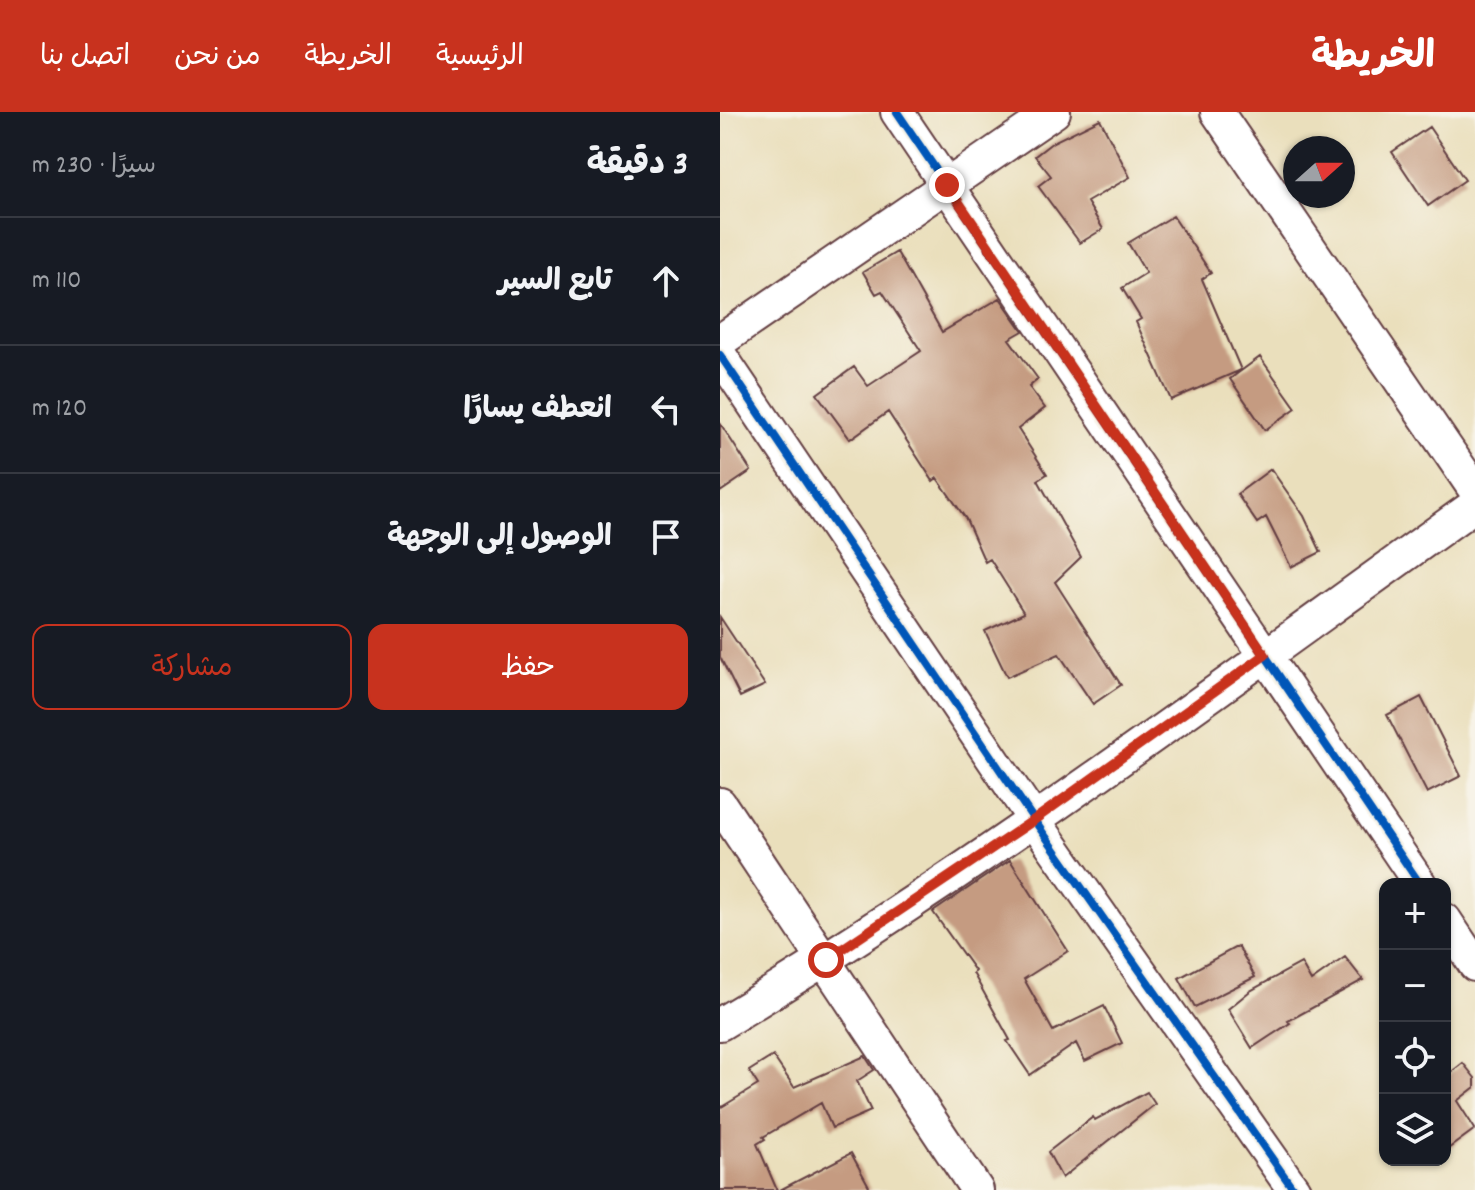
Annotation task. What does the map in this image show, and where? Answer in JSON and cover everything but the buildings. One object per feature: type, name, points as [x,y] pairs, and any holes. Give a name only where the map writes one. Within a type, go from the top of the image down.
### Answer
[{"type":"street","points":[[897,112],[1416,878]]},
{"type":"street","points":[[720,341],[1054,112]]},
{"type":"street","points":[[1217,112],[1475,490]]},
{"type":"street","points":[[720,355],[1034,820],[1294,1190]]},
{"type":"street","points":[[720,1024],[826,960],[1034,820],[1475,505]]},
{"type":"street","points":[[720,804],[977,1190]]},
{"type":"street","points":[[1451,929],[1475,965]]},
{"type":"cycle path","points":[[897,112],[1416,878]]},
{"type":"cycle path","points":[[720,355],[1034,820],[1294,1190]]},
{"type":"route","points":[[826,960],[1034,820],[1265,655],[947,185]]}]
